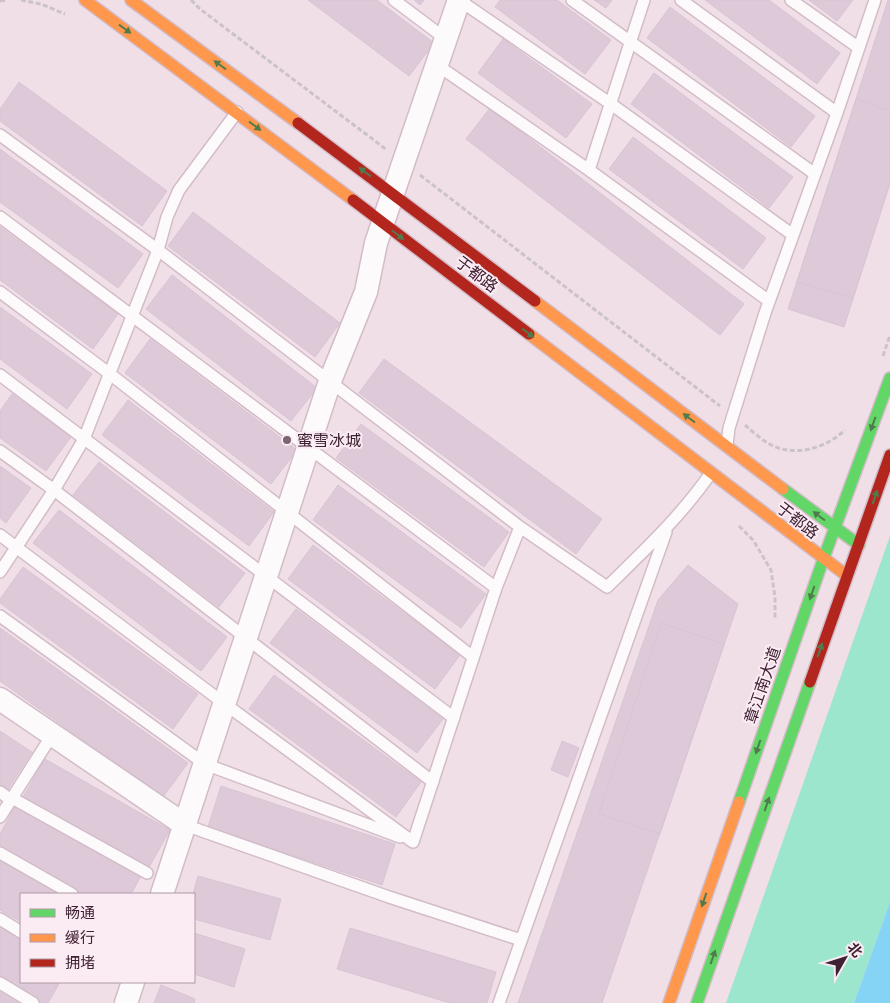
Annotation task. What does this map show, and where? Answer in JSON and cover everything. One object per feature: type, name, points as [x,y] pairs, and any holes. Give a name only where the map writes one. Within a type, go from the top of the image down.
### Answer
[{"type":"main road","name":"于都路","points":[[85,0],[238,112],[823,560],[846,575]]},
{"type":"main road","name":"于都路","points":[[131,0],[393,193],[835,529],[858,544]]},
{"type":"main road","name":"章江南大道","points":[[669,1003],[823,560],[890,378]]},
{"type":"main road","points":[[697,1003],[846,575],[890,455]]},
{"type":"street","points":[[162,893],[330,381],[366,292],[376,243],[459,0]]},
{"type":"street","points":[[0,699],[185,825]]},
{"type":"street","points":[[126,1003],[133,983]]},
{"type":"lane","points":[[394,0],[446,39]]},
{"type":"lane","points":[[459,0],[611,104],[793,235]]},
{"type":"lane","points":[[572,0],[815,174]]},
{"type":"lane","points":[[590,170],[644,0]]},
{"type":"lane","points":[[681,0],[837,113]]},
{"type":"lane","points":[[791,0],[859,48]]},
{"type":"lane","points":[[727,446],[728,428],[769,301],[837,113],[875,0]]},
{"type":"lane","points":[[437,65],[590,170],[769,301]]},
{"type":"lane","points":[[0,572],[54,490],[84,439],[158,250],[167,217],[179,190],[238,112]]},
{"type":"lane","points":[[0,135],[158,250],[520,527],[607,587],[668,528],[711,473]]},
{"type":"lane","points":[[0,217],[496,588]]},
{"type":"lane","points":[[0,292],[110,374],[474,656]]},
{"type":"lane","points":[[0,375],[454,718]]},
{"type":"lane","points":[[0,452],[54,490],[433,782]]},
{"type":"lane","points":[[413,842],[496,588],[520,527]]},
{"type":"lane","points":[[499,1003],[668,528]]},
{"type":"lane","points":[[0,535],[413,842]]},
{"type":"lane","points":[[0,616],[205,764],[413,842]]},
{"type":"lane","points":[[0,817],[52,735]]},
{"type":"lane","points":[[0,792],[147,873]]},
{"type":"lane","points":[[185,825],[389,897],[521,940]]},
{"type":"lane","points":[[0,854],[70,893]]},
{"type":"lane","points":[[0,919],[20,931]]},
{"type":"lane","points":[[0,983],[33,1003]]},
{"type":"path","points":[[0,1],[6,0]]},
{"type":"path","points":[[21,0],[41,4],[68,15]]},
{"type":"path","points":[[191,0],[200,9],[672,368],[732,416],[774,446],[792,450],[815,449],[838,437],[848,426]]},
{"type":"path","points":[[881,360],[890,335]]},
{"type":"path","points":[[733,520],[753,540],[771,570],[776,616],[773,625]]},
{"type":"green space","points":[[890,536],[890,902],[854,1003],[726,1003]]},
{"type":"water","points":[[890,902],[890,1003],[854,1003]]},
{"type":"building","points":[[308,0],[377,0],[434,43],[409,76]]},
{"type":"building","points":[[414,0],[424,0],[420,5]]},
{"type":"building","points":[[500,0],[557,0],[611,40],[585,74],[495,7]]},
{"type":"building","points":[[594,0],[612,0],[606,8]]},
{"type":"building","points":[[705,0],[769,0],[840,53],[817,84]]},
{"type":"building","points":[[809,0],[853,0],[837,21]]},
{"type":"building","points":[[888,0],[890,0],[890,183],[844,327],[788,309]]},
{"type":"building","points":[[670,7],[815,116],[791,147],[647,38]]},
{"type":"building","points":[[503,39],[592,104],[566,138],[478,73]]},
{"type":"building","points":[[654,73],[793,177],[769,208],[631,104]]},
{"type":"building","points":[[19,82],[167,191],[142,226],[0,121],[0,109]]},
{"type":"building","points":[[856,99],[890,111],[890,183],[853,298],[797,282]]},
{"type":"building","points":[[490,108],[744,304],[720,335],[466,139]]},
{"type":"building","points":[[633,137],[766,238],[743,269],[609,169]]},
{"type":"building","points":[[0,149],[143,254],[118,288],[0,202]]},
{"type":"building","points":[[193,212],[340,323],[315,357],[168,246]]},
{"type":"building","points":[[0,227],[118,314],[93,349],[0,280]]},
{"type":"building","points":[[172,275],[317,388],[291,421],[146,309]]},
{"type":"building","points":[[0,307],[92,374],[67,409],[0,359]]},
{"type":"building","points":[[150,339],[297,450],[271,484],[125,373]]},
{"type":"building","points":[[384,359],[602,519],[576,554],[359,393]]},
{"type":"building","points":[[12,394],[71,437],[46,471],[0,438],[0,411]]},
{"type":"building","points":[[128,400],[274,512],[249,546],[102,435]]},
{"type":"building","points":[[361,424],[509,532],[484,567],[336,458]]},
{"type":"building","points":[[99,462],[245,573],[219,607],[73,495]]},
{"type":"building","points":[[0,466],[31,488],[6,523],[0,518]]},
{"type":"building","points":[[338,485],[486,594],[461,628],[313,520]]},
{"type":"building","points":[[59,510],[227,637],[201,671],[33,543]]},
{"type":"building","points":[[313,545],[460,655],[435,689],[288,579]]},
{"type":"building","points":[[688,565],[738,604],[602,1003],[518,1003],[658,600]]},
{"type":"building","points":[[23,567],[198,694],[173,729],[0,603],[0,599]]},
{"type":"building","points":[[296,609],[443,719],[417,753],[270,643]]},
{"type":"building","points":[[661,623],[724,644],[660,834],[599,814]]},
{"type":"building","points":[[0,628],[188,763],[163,797],[0,681]]},
{"type":"building","points":[[274,675],[421,782],[396,817],[249,709]]},
{"type":"building","points":[[0,731],[32,752],[8,789],[0,784]]},
{"type":"building","points":[[562,741],[579,748],[568,777],[551,770]]},
{"type":"building","points":[[45,759],[170,830],[148,869],[23,797]]},
{"type":"building","points":[[221,786],[395,844],[382,885],[208,827]]},
{"type":"building","points":[[16,805],[141,876],[132,893],[81,893],[0,847],[0,834]]},
{"type":"building","points":[[0,859],[60,893],[20,893],[20,921],[0,910]]},
{"type":"building","points":[[198,876],[281,899],[270,940],[195,919],[195,893],[193,893]]},
{"type":"building","points":[[0,927],[20,938],[20,983],[59,983],[48,1003],[41,1003],[0,978]]},
{"type":"building","points":[[350,928],[496,972],[487,1003],[450,1003],[337,969]]},
{"type":"building","points":[[195,933],[245,949],[234,987],[195,974]]},
{"type":"building","points":[[161,985],[195,999],[194,1003],[154,1003]]},
{"type":"building","points":[[0,992],[18,1003],[0,1003]]},
{"type":"traffic: fast","points":[[739,802],[823,560],[890,378]]},
{"type":"traffic: fast","points":[[783,489],[859,545]]},
{"type":"traffic: fast","points":[[697,1003],[810,682]]},
{"type":"traffic: slow","points":[[85,0],[353,200]]},
{"type":"traffic: slow","points":[[131,0],[298,123]]},
{"type":"traffic: slow","points":[[535,301],[783,489]]},
{"type":"traffic: slow","points":[[529,334],[846,575]]},
{"type":"traffic: slow","points":[[669,1003],[739,802]]},
{"type":"traffic: jam","points":[[298,123],[535,301]]},
{"type":"traffic: jam","points":[[353,200],[529,334]]},
{"type":"traffic: jam","points":[[810,682],[890,455]]},
{"type":"place","name":"蜜雪冰城","points":[[287,440]]}]
